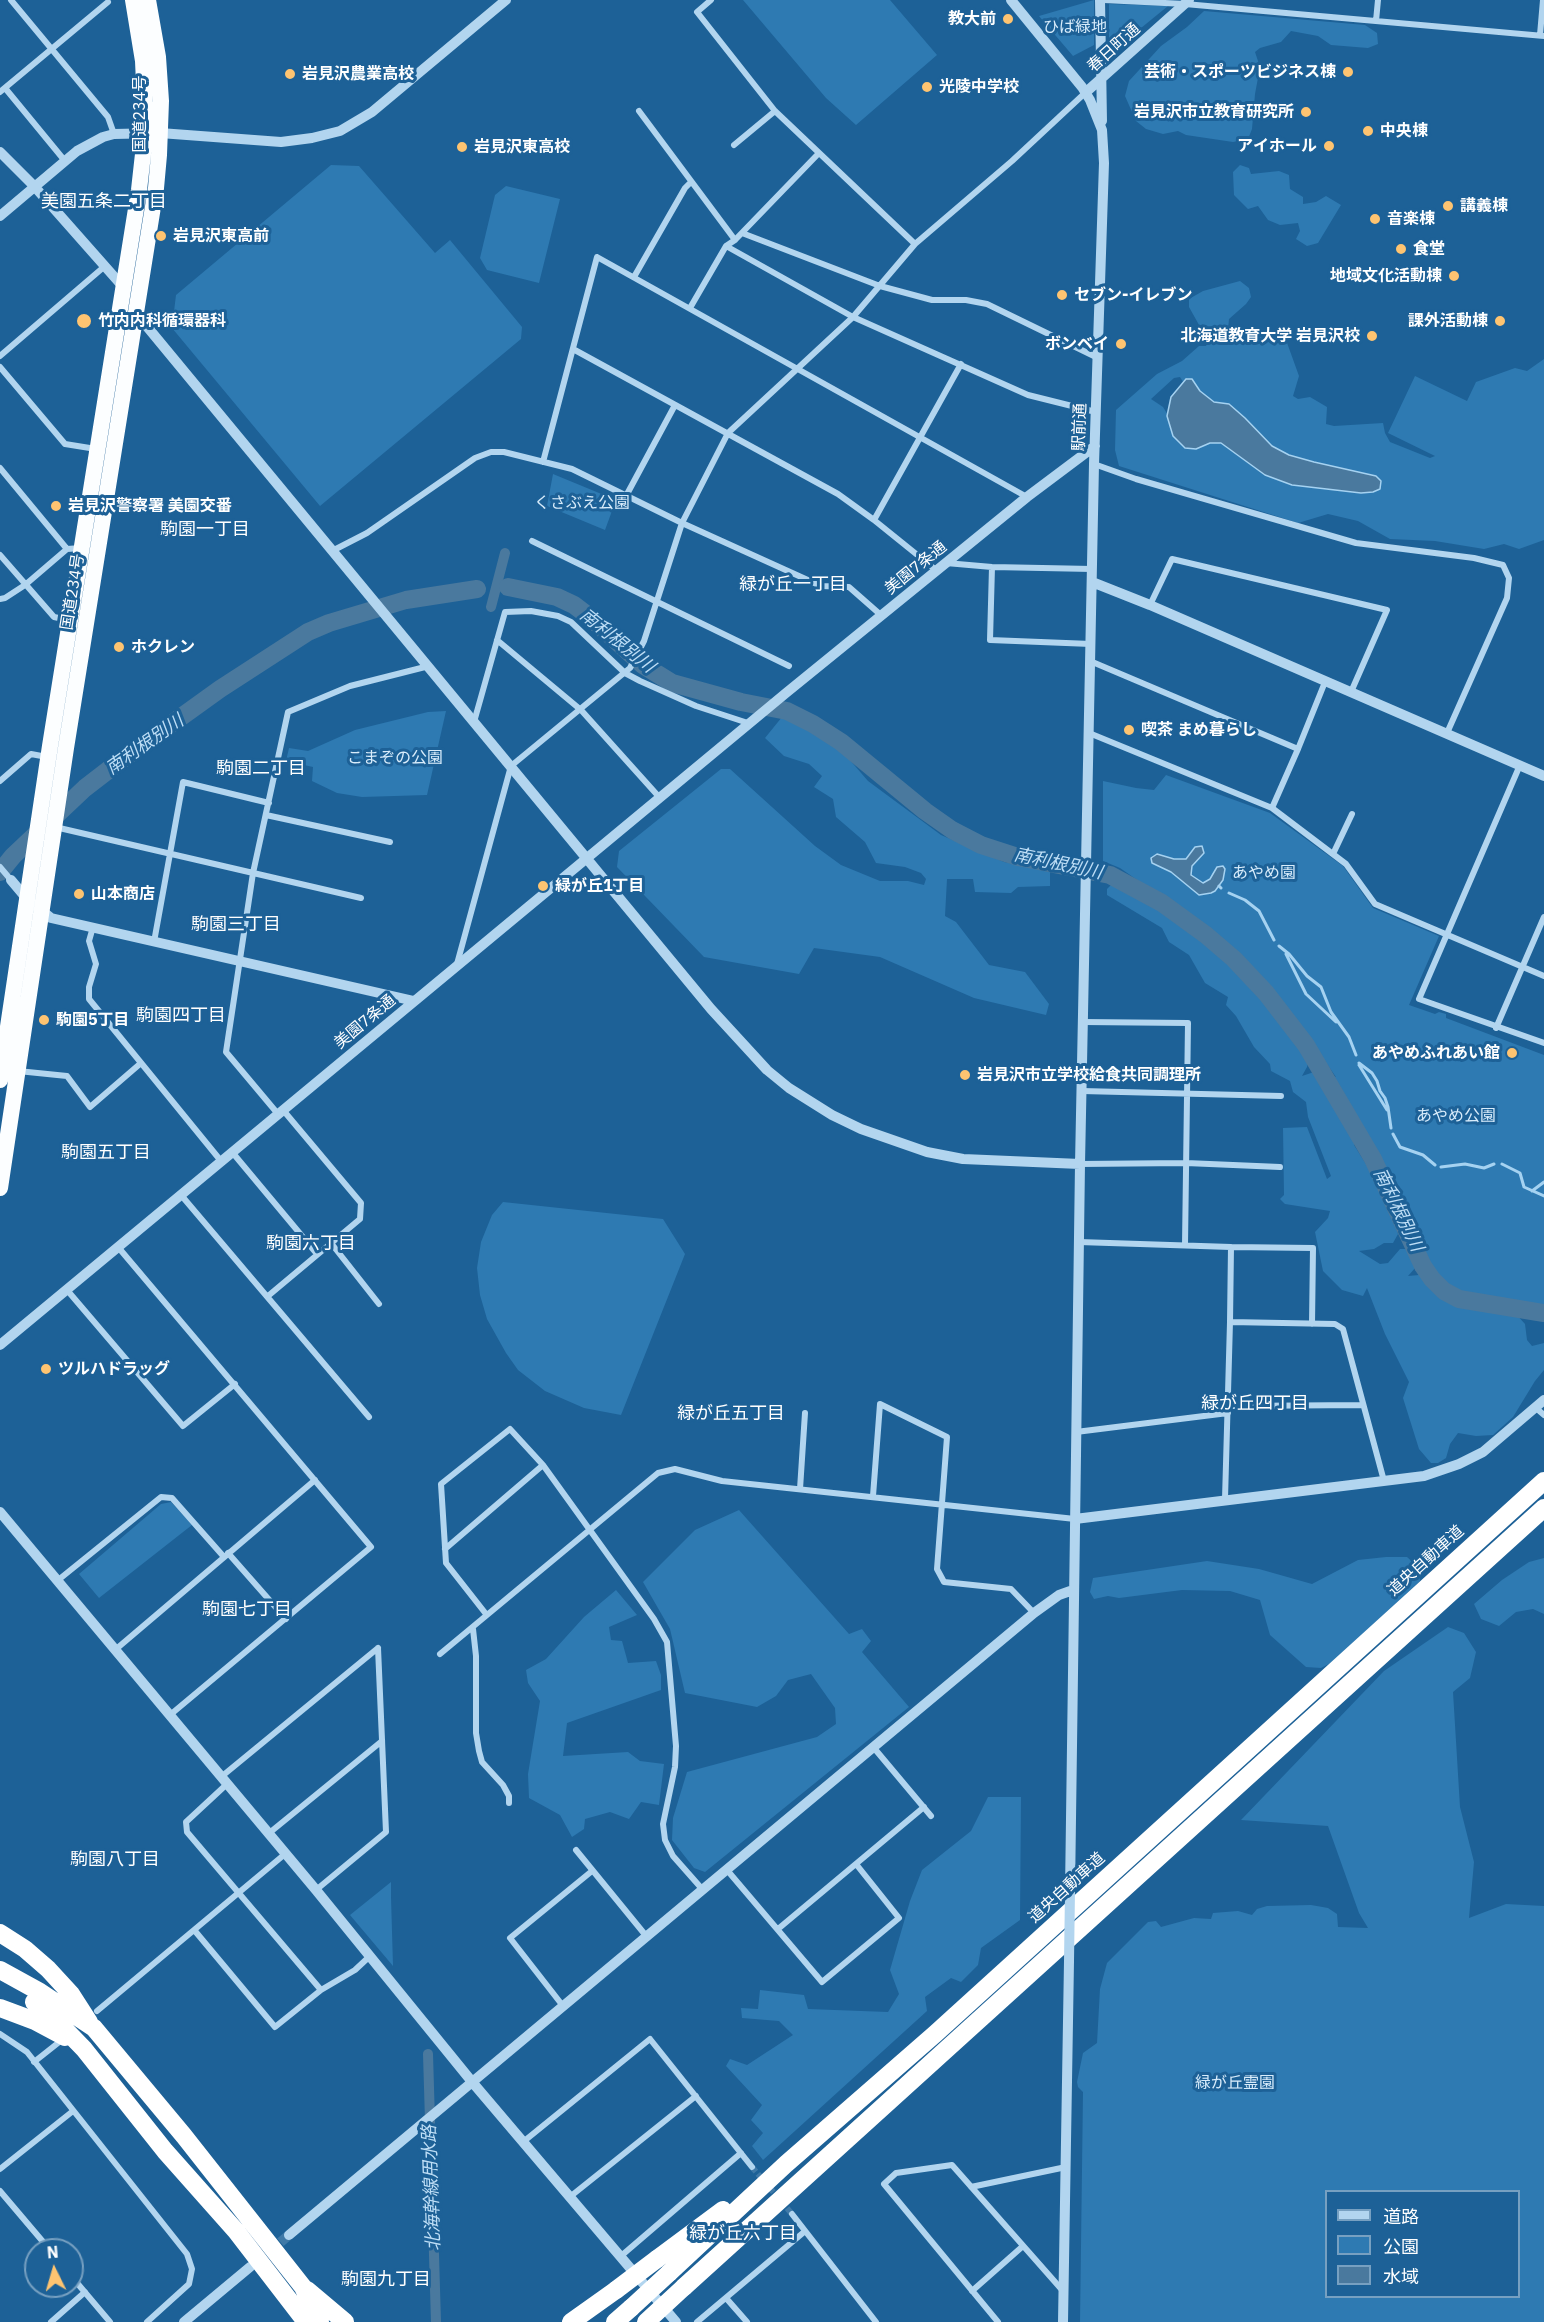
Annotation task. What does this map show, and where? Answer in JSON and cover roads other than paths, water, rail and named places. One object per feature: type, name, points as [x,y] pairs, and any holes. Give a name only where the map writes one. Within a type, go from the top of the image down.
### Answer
[{"type":"highway","name":"国道234号","points":[[106,451],[124,288],[139,190],[152,133],[133,0]]},
{"type":"highway","name":"国道234号","points":[[0,1079],[40,806],[56,759],[78,622],[82,549],[136,315],[150,231],[152,133],[158,57],[148,0]]},
{"type":"highway","name":"国道234号","points":[[0,1188],[59,790],[56,759]]},
{"type":"highway","name":"道央自動車道","points":[[615,2322],[786,2164],[936,2034],[1544,1481]]},
{"type":"highway","points":[[646,2322],[1544,1508]]},
{"type":"highway","points":[[0,1933],[25,1949],[48,1969],[95,2020],[303,2287],[345,2322]]},
{"type":"highway","points":[[0,1970],[95,2020]]},
{"type":"highway","points":[[0,1981],[50,2014],[84,2049],[165,2151],[236,2231],[306,2322]]},
{"type":"highway","points":[[0,2008],[57,2032],[84,2049]]},
{"type":"highway","points":[[571,2322],[786,2164]]},
{"type":"highway","points":[[274,2279],[290,2322]]},
{"type":"highway","points":[[303,2287],[320,2322]]},
{"type":"street","points":[[11,0],[108,117],[114,134]]},
{"type":"street","points":[[0,216],[65,161],[93,141],[114,134],[152,133],[281,142],[340,131],[372,112],[506,0]]},
{"type":"street","points":[[711,0],[697,12],[775,111],[915,244]]},
{"type":"street","name":"駅前通","points":[[1011,0],[1085,93],[1102,130],[1104,163],[1094,464],[1080,1164],[1063,2322]]},
{"type":"street","points":[[1102,130],[1102,0],[1187,2],[1542,35],[1543,0]]},
{"type":"street","points":[[1376,21],[1378,0]]},
{"type":"street","points":[[65,161],[2,90],[108,2]]},
{"type":"street","name":"春日町通","points":[[1085,93],[1187,2]]},
{"type":"street","points":[[457,964],[511,766],[627,671],[644,641],[682,523],[728,433],[853,317],[915,244],[1012,161],[1085,93]]},
{"type":"street","points":[[639,111],[735,240]]},
{"type":"street","points":[[734,146],[775,111]]},
{"type":"street","points":[[0,152],[34,186],[124,288],[136,315],[734,1036],[768,1070],[809,1101],[861,1129],[927,1152],[963,1159],[1080,1164],[1186,1163],[1280,1167]]},
{"type":"street","points":[[690,308],[726,246],[742,233],[819,153]]},
{"type":"street","points":[[634,277],[685,188],[691,182]]},
{"type":"street","points":[[742,233],[880,286],[932,300],[966,300],[987,304],[1098,358]]},
{"type":"street","points":[[726,246],[853,317],[1028,395],[1096,412]]},
{"type":"street","points":[[543,462],[597,257],[1027,497]]},
{"type":"street","points":[[0,356],[105,266]]},
{"type":"street","points":[[573,349],[838,494],[936,570]]},
{"type":"street","points":[[874,520],[961,364]]},
{"type":"street","points":[[0,367],[65,444],[106,451]]},
{"type":"street","points":[[626,496],[675,405]]},
{"type":"street","name":"美園7条通","points":[[0,1345],[786,693],[1027,497],[1095,446]]},
{"type":"street","points":[[331,551],[367,533],[482,454],[504,452],[572,469],[682,523],[821,586],[849,587],[882,616]]},
{"type":"street","points":[[1094,464],[1136,479],[1356,543],[1474,558],[1503,565],[1509,578],[1507,598],[1447,733]]},
{"type":"street","points":[[0,468],[82,549],[0,599]]},
{"type":"street","points":[[532,541],[789,666]]},
{"type":"street","points":[[0,555],[54,617],[78,622]]},
{"type":"street","points":[[1150,605],[1172,559],[1387,610],[1351,692]]},
{"type":"street","points":[[946,563],[992,567],[1092,569]]},
{"type":"street","points":[[992,567],[990,640],[1091,644]]},
{"type":"street","points":[[1092,582],[1544,776]]},
{"type":"street","points":[[474,722],[505,612],[531,610],[546,612],[571,622],[627,671],[686,702],[754,720]]},
{"type":"street","points":[[497,640],[581,710],[660,798]]},
{"type":"street","points":[[1090,661],[1298,749]]},
{"type":"street","points":[[268,1296],[360,1219],[361,1203],[226,1052],[253,873],[288,712],[350,686],[429,666]]},
{"type":"street","points":[[1272,808],[1326,682]]},
{"type":"street","points":[[1089,733],[1272,808],[1346,864],[1375,904],[1544,976]]},
{"type":"street","points":[[0,780],[31,754],[56,759]]},
{"type":"street","points":[[1520,765],[1445,934],[1419,999],[1544,1043]]},
{"type":"street","points":[[154,942],[183,782],[269,803]]},
{"type":"street","points":[[1333,854],[1352,814]]},
{"type":"street","points":[[266,815],[390,842]]},
{"type":"street","points":[[53,833],[171,854],[361,898]]},
{"type":"street","points":[[0,867],[27,899],[51,918],[414,1001]]},
{"type":"street","points":[[1496,1028],[1544,917]]},
{"type":"street","points":[[93,927],[89,941],[96,964],[89,987],[89,999],[221,1161]]},
{"type":"street","points":[[1083,1022],[1188,1023],[1185,1245]]},
{"type":"street","points":[[0,1079],[17,1071],[67,1076],[90,1107],[141,1063]]},
{"type":"street","points":[[1082,1091],[1281,1096]]},
{"type":"street","points":[[232,1152],[317,1254]]},
{"type":"street","points":[[181,1195],[369,1417]]},
{"type":"street","points":[[1079,1242],[1313,1248],[1312,1324]]},
{"type":"street","points":[[331,1243],[378,1304]]},
{"type":"street","points":[[118,1247],[371,1547],[170,1715]]},
{"type":"street","points":[[1225,1499],[1231,1247]]},
{"type":"street","points":[[67,1290],[183,1425],[235,1384]]},
{"type":"street","points":[[1230,1322],[1335,1324],[1343,1329],[1383,1481]]},
{"type":"street","points":[[873,1496],[880,1404],[947,1437],[937,1569],[944,1582],[1011,1589],[1034,1613]]},
{"type":"street","points":[[1076,1432],[1228,1410],[1363,1405]]},
{"type":"street","points":[[440,1654],[473,1629],[486,1614],[658,1473],[675,1470],[722,1481],[1075,1519],[1424,1476],[1459,1464],[1483,1452],[1541,1407]]},
{"type":"street","points":[[800,1489],[805,1413]]},
{"type":"street","points":[[486,1614],[446,1563],[441,1484],[510,1429],[543,1465],[654,1619],[667,1641],[676,1746],[675,1767],[663,1824],[665,1840],[673,1856],[703,1890]]},
{"type":"street","points":[[445,1549],[543,1465]]},
{"type":"street","points":[[115,1650],[315,1480]]},
{"type":"street","points":[[57,1581],[161,1497],[172,1498],[285,1618]]},
{"type":"street","points":[[0,1512],[316,1890],[472,2083],[571,2196],[676,2322]]},
{"type":"street","points":[[289,2235],[420,2128],[1034,1613],[1059,1595],[1073,1590]]},
{"type":"street","points":[[473,1629],[476,1656],[476,1733],[479,1751],[482,1762],[503,1785],[509,1797],[509,1803]]},
{"type":"street","points":[[316,1890],[386,1832],[378,1648],[224,1781],[186,1822],[185,1826],[187,1832],[321,1990]]},
{"type":"street","points":[[268,1834],[382,1741]]},
{"type":"street","points":[[874,1748],[931,1816]]},
{"type":"street","points":[[778,1929],[924,1807]]},
{"type":"street","points":[[576,1850],[647,1936]]},
{"type":"street","points":[[95,2020],[285,1854]]},
{"type":"street","points":[[727,1870],[822,1982],[899,1918],[856,1864]]},
{"type":"street","points":[[563,2006],[510,1938],[592,1871]]},
{"type":"street","points":[[195,1931],[275,2027],[321,1990],[355,1970],[370,1956]]},
{"type":"street","points":[[0,2034],[27,2052],[187,2254],[192,2270],[189,2284],[147,2322]]},
{"type":"street","points":[[523,2142],[650,2039],[752,2167]]},
{"type":"street","points":[[34,2062],[58,2043]]},
{"type":"street","points":[[571,2196],[696,2096]]},
{"type":"street","points":[[0,2169],[73,2111]]},
{"type":"street","points":[[621,2256],[741,2153]]},
{"type":"street","points":[[998,2322],[884,2184],[896,2173],[952,2165],[1064,2292]]},
{"type":"street","points":[[971,2187],[1066,2166]]},
{"type":"street","points":[[0,2191],[40,2238]]},
{"type":"street","points":[[792,2214],[876,2322]]},
{"type":"street","points":[[698,2322],[804,2232]]},
{"type":"street","points":[[972,2291],[1023,2246]]},
{"type":"street","points":[[184,2322],[250,2266]]},
{"type":"street","points":[[51,2322],[86,2292],[110,2322]]},
{"type":"street","points":[[726,2298],[747,2322]]},
{"type":"water","points":[[1186,379],[1192,379],[1200,391],[1214,402],[1229,404],[1272,446],[1289,455],[1376,476],[1381,481],[1380,489],[1361,493],[1292,485],[1265,475],[1221,443],[1210,443],[1196,449],[1185,448],[1173,436],[1167,416],[1171,397]]},
{"type":"water","points":[[1202,846],[1204,853],[1192,866],[1191,875],[1203,883],[1210,879],[1217,867],[1223,866],[1225,869],[1223,880],[1211,893],[1199,895],[1171,872],[1152,863],[1151,858],[1157,854],[1174,859],[1186,859],[1195,847]]},
{"type":"waterway","name":"北海幹線用水路","points":[[491,607],[505,553]]},
{"type":"waterway","name":"南利根別川","points":[[508,587],[557,597],[574,605],[643,665],[672,683],[741,702],[787,711],[813,724],[841,742],[925,811],[952,830],[981,845],[1018,857],[1110,875],[1162,903],[1234,959],[1266,993],[1306,1045],[1373,1159],[1423,1266],[1432,1279],[1444,1291],[1459,1299],[1544,1313]]},
{"type":"waterway","name":"南利根別川","points":[[0,872],[13,856],[85,788],[220,689],[308,632],[329,623],[406,600],[477,589]]},
{"type":"waterway","points":[[1229,893],[1245,900],[1259,911],[1274,940]]},
{"type":"waterway","points":[[1279,946],[1289,954],[1307,976],[1321,987],[1331,1012],[1349,1037],[1356,1055]]},
{"type":"waterway","points":[[1286,954],[1306,994],[1336,1022]]},
{"type":"waterway","points":[[1359,1063],[1372,1073],[1377,1081],[1388,1107],[1391,1128]]},
{"type":"waterway","points":[[1359,1065],[1387,1110]]},
{"type":"waterway","points":[[1393,1134],[1400,1147],[1423,1155],[1435,1165]]},
{"type":"waterway","points":[[1441,1167],[1465,1164],[1484,1168],[1494,1164]]},
{"type":"waterway","points":[[1502,1164],[1520,1173],[1524,1187],[1544,1196]]},
{"type":"waterway","points":[[1532,1191],[1544,1182]]},
{"type":"waterway","name":"北海幹線用水路","points":[[428,2054],[436,2322]]},
{"type":"tunnel","points":[[752,2167],[792,2214]]},
{"type":"tunnel","points":[[269,2252],[289,2235]]},
{"type":"place","name":"教大前","points":[[1008,19]]},
{"type":"place","name":"芸術・スポーツビジネス棟","points":[[1348,72]]},
{"type":"place","name":"岩見沢農業高校","points":[[290,74]]},
{"type":"place","name":"光陵中学校","points":[[927,87]]},
{"type":"place","name":"岩見沢市立教育研究所","points":[[1306,112]]},
{"type":"place","name":"中央棟","points":[[1368,131]]},
{"type":"place","name":"アイホール","points":[[1329,146]]},
{"type":"place","name":"岩見沢東高校","points":[[462,147]]},
{"type":"place","name":"講義棟","points":[[1448,206]]},
{"type":"place","name":"音楽棟","points":[[1375,219]]},
{"type":"place","name":"岩見沢東高前","points":[[161,236]]},
{"type":"place","name":"食堂","points":[[1401,249]]},
{"type":"place","name":"地域文化活動棟","points":[[1454,276]]},
{"type":"place","name":"セブン-イレブン","points":[[1062,295]]},
{"type":"place","name":"竹内内科循環器科","points":[[84,321]]},
{"type":"place","name":"課外活動棟","points":[[1500,321]]},
{"type":"place","name":"北海道教育大学 岩見沢校","points":[[1372,336]]},
{"type":"place","name":"ボンベイ","points":[[1121,344]]},
{"type":"place","name":"岩見沢警察署 美園交番","points":[[56,506]]},
{"type":"place","name":"ホクレン","points":[[119,647]]},
{"type":"place","name":"喫茶 まめ暮らし","points":[[1129,730]]},
{"type":"place","name":"緑が丘1丁目","points":[[543,886]]},
{"type":"place","name":"山本商店","points":[[79,894]]},
{"type":"place","name":"駒園5丁目","points":[[44,1020]]},
{"type":"place","name":"あやめふれあい館","points":[[1512,1053]]},
{"type":"place","name":"岩見沢市立学校給食共同調理所","points":[[965,1075]]},
{"type":"place","name":"ツルハドラッグ","points":[[46,1369]]},
{"type":"district","name":"美園五条二丁目","points":[[104,202]]},
{"type":"district","name":"駒園一丁目","points":[[205,530]]},
{"type":"district","name":"緑が丘一丁目","points":[[793,585]]},
{"type":"district","name":"駒園二丁目","points":[[261,769]]},
{"type":"district","name":"駒園三丁目","points":[[236,925]]},
{"type":"district","name":"駒園四丁目","points":[[181,1016]]},
{"type":"district","name":"駒園五丁目","points":[[106,1153]]},
{"type":"district","name":"駒園六丁目","points":[[311,1244]]},
{"type":"district","name":"緑が丘四丁目","points":[[1255,1404]]},
{"type":"district","name":"緑が丘五丁目","points":[[731,1414]]},
{"type":"district","name":"駒園七丁目","points":[[247,1610]]},
{"type":"district","name":"駒園八丁目","points":[[115,1860]]},
{"type":"district","name":"緑が丘六丁目","points":[[743,2234]]},
{"type":"district","name":"駒園九丁目","points":[[386,2280]]},
{"type":"park label","name":"ひば緑地","points":[[1075,27]]},
{"type":"park label","name":"くさぶえ公園","points":[[582,503]]},
{"type":"park label","name":"こまぞの公園","points":[[395,758]]},
{"type":"park label","name":"あやめ園","points":[[1264,873]]},
{"type":"park label","name":"あやめ公園","points":[[1456,1116]]},
{"type":"park label","name":"緑が丘霊園","points":[[1235,2083]]}]
